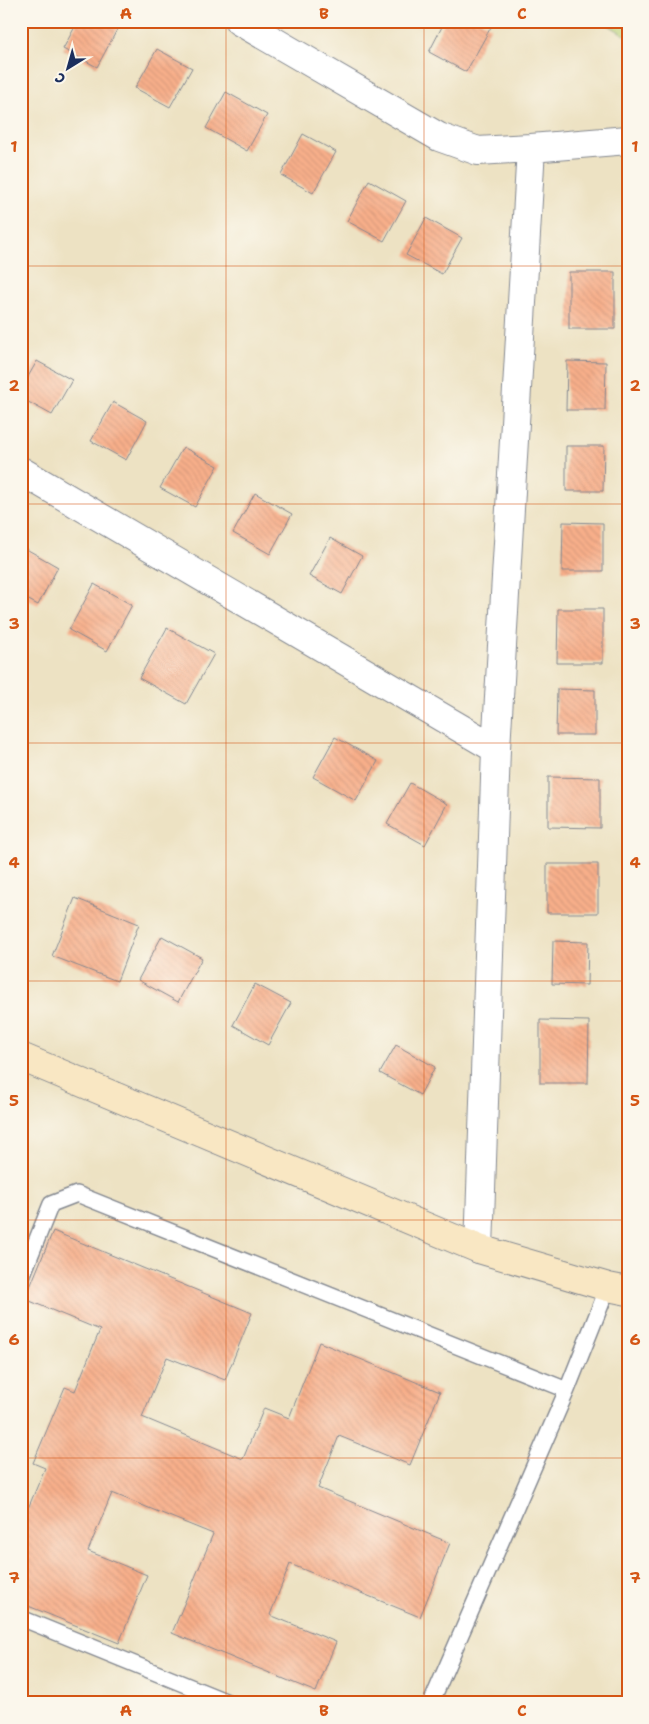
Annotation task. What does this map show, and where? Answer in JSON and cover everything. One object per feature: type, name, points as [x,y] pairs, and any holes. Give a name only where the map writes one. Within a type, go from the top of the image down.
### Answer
[{"type":"street","points":[[239,21],[439,137],[478,151],[628,140]]},
{"type":"street","points":[[479,1249],[496,749],[531,148]]},
{"type":"street","points":[[21,471],[496,749]]},
{"type":"street","points":[[21,1057],[479,1249],[618,1289]]},
{"type":"lane","points":[[21,1279],[51,1204],[77,1194],[567,1390]]},
{"type":"lane","points":[[431,1703],[567,1390],[618,1289]]},
{"type":"lane","points":[[21,1618],[230,1703]]},
{"type":"green space","points":[[602,21],[628,21],[628,37]]},
{"type":"building","points":[[78,21],[105,21],[118,28],[97,67],[63,49]]},
{"type":"building","points":[[380,21],[393,21],[390,27]]},
{"type":"building","points":[[445,21],[480,21],[491,27],[466,72],[429,52]]},
{"type":"building","points":[[157,49],[192,68],[170,107],[135,88]]},
{"type":"building","points":[[226,92],[267,115],[247,151],[206,128]]},
{"type":"building","points":[[303,134],[336,152],[313,193],[281,175]]},
{"type":"building","points":[[369,180],[406,201],[384,241],[347,221]]},
{"type":"building","points":[[426,218],[462,238],[442,274],[406,255]]},
{"type":"building","points":[[569,272],[615,272],[615,329],[569,329]]},
{"type":"building","points":[[37,361],[72,380],[52,415],[21,398],[21,389]]},
{"type":"building","points":[[567,361],[606,362],[605,410],[566,410]]},
{"type":"building","points":[[113,402],[147,421],[126,460],[91,441]]},
{"type":"building","points":[[566,446],[604,446],[603,491],[566,491]]},
{"type":"building","points":[[183,447],[218,466],[195,507],[160,488]]},
{"type":"building","points":[[255,493],[292,514],[270,554],[233,533]]},
{"type":"building","points":[[563,522],[603,523],[603,571],[562,571]]},
{"type":"building","points":[[330,538],[362,556],[342,594],[309,576]]},
{"type":"building","points":[[21,546],[58,567],[38,605],[21,596]]},
{"type":"building","points":[[94,584],[132,605],[107,651],[69,630]]},
{"type":"building","points":[[558,609],[603,609],[603,663],[557,663]]},
{"type":"building","points":[[167,628],[214,654],[186,704],[139,678]]},
{"type":"building","points":[[557,689],[595,690],[595,735],[556,735]]},
{"type":"building","points":[[335,737],[378,761],[356,801],[313,777]]},
{"type":"building","points":[[548,777],[600,778],[600,828],[548,827]]},
{"type":"building","points":[[410,783],[447,804],[425,845],[387,824]]},
{"type":"building","points":[[547,864],[598,864],[598,913],[547,913]]},
{"type":"building","points":[[75,898],[139,924],[117,981],[52,956]]},
{"type":"building","points":[[162,936],[202,958],[178,1002],[138,980]]},
{"type":"building","points":[[553,941],[588,942],[587,985],[552,984]]},
{"type":"building","points":[[255,984],[291,1003],[268,1045],[233,1025]]},
{"type":"building","points":[[540,1020],[589,1021],[588,1083],[540,1083]]},
{"type":"building","points":[[396,1045],[435,1067],[420,1095],[380,1073]]},
{"type":"building","points":[[53,1231],[252,1313],[225,1380],[167,1357],[142,1417],[243,1459],[264,1408],[289,1418],[319,1342],[440,1392],[410,1465],[339,1436],[318,1488],[450,1543],[420,1617],[290,1564],[270,1615],[336,1642],[316,1692],[172,1633],[213,1534],[112,1493],[88,1551],[147,1575],[119,1643],[21,1603],[21,1525],[45,1468],[33,1463],[65,1387],[75,1391],[100,1330],[25,1299]]}]
